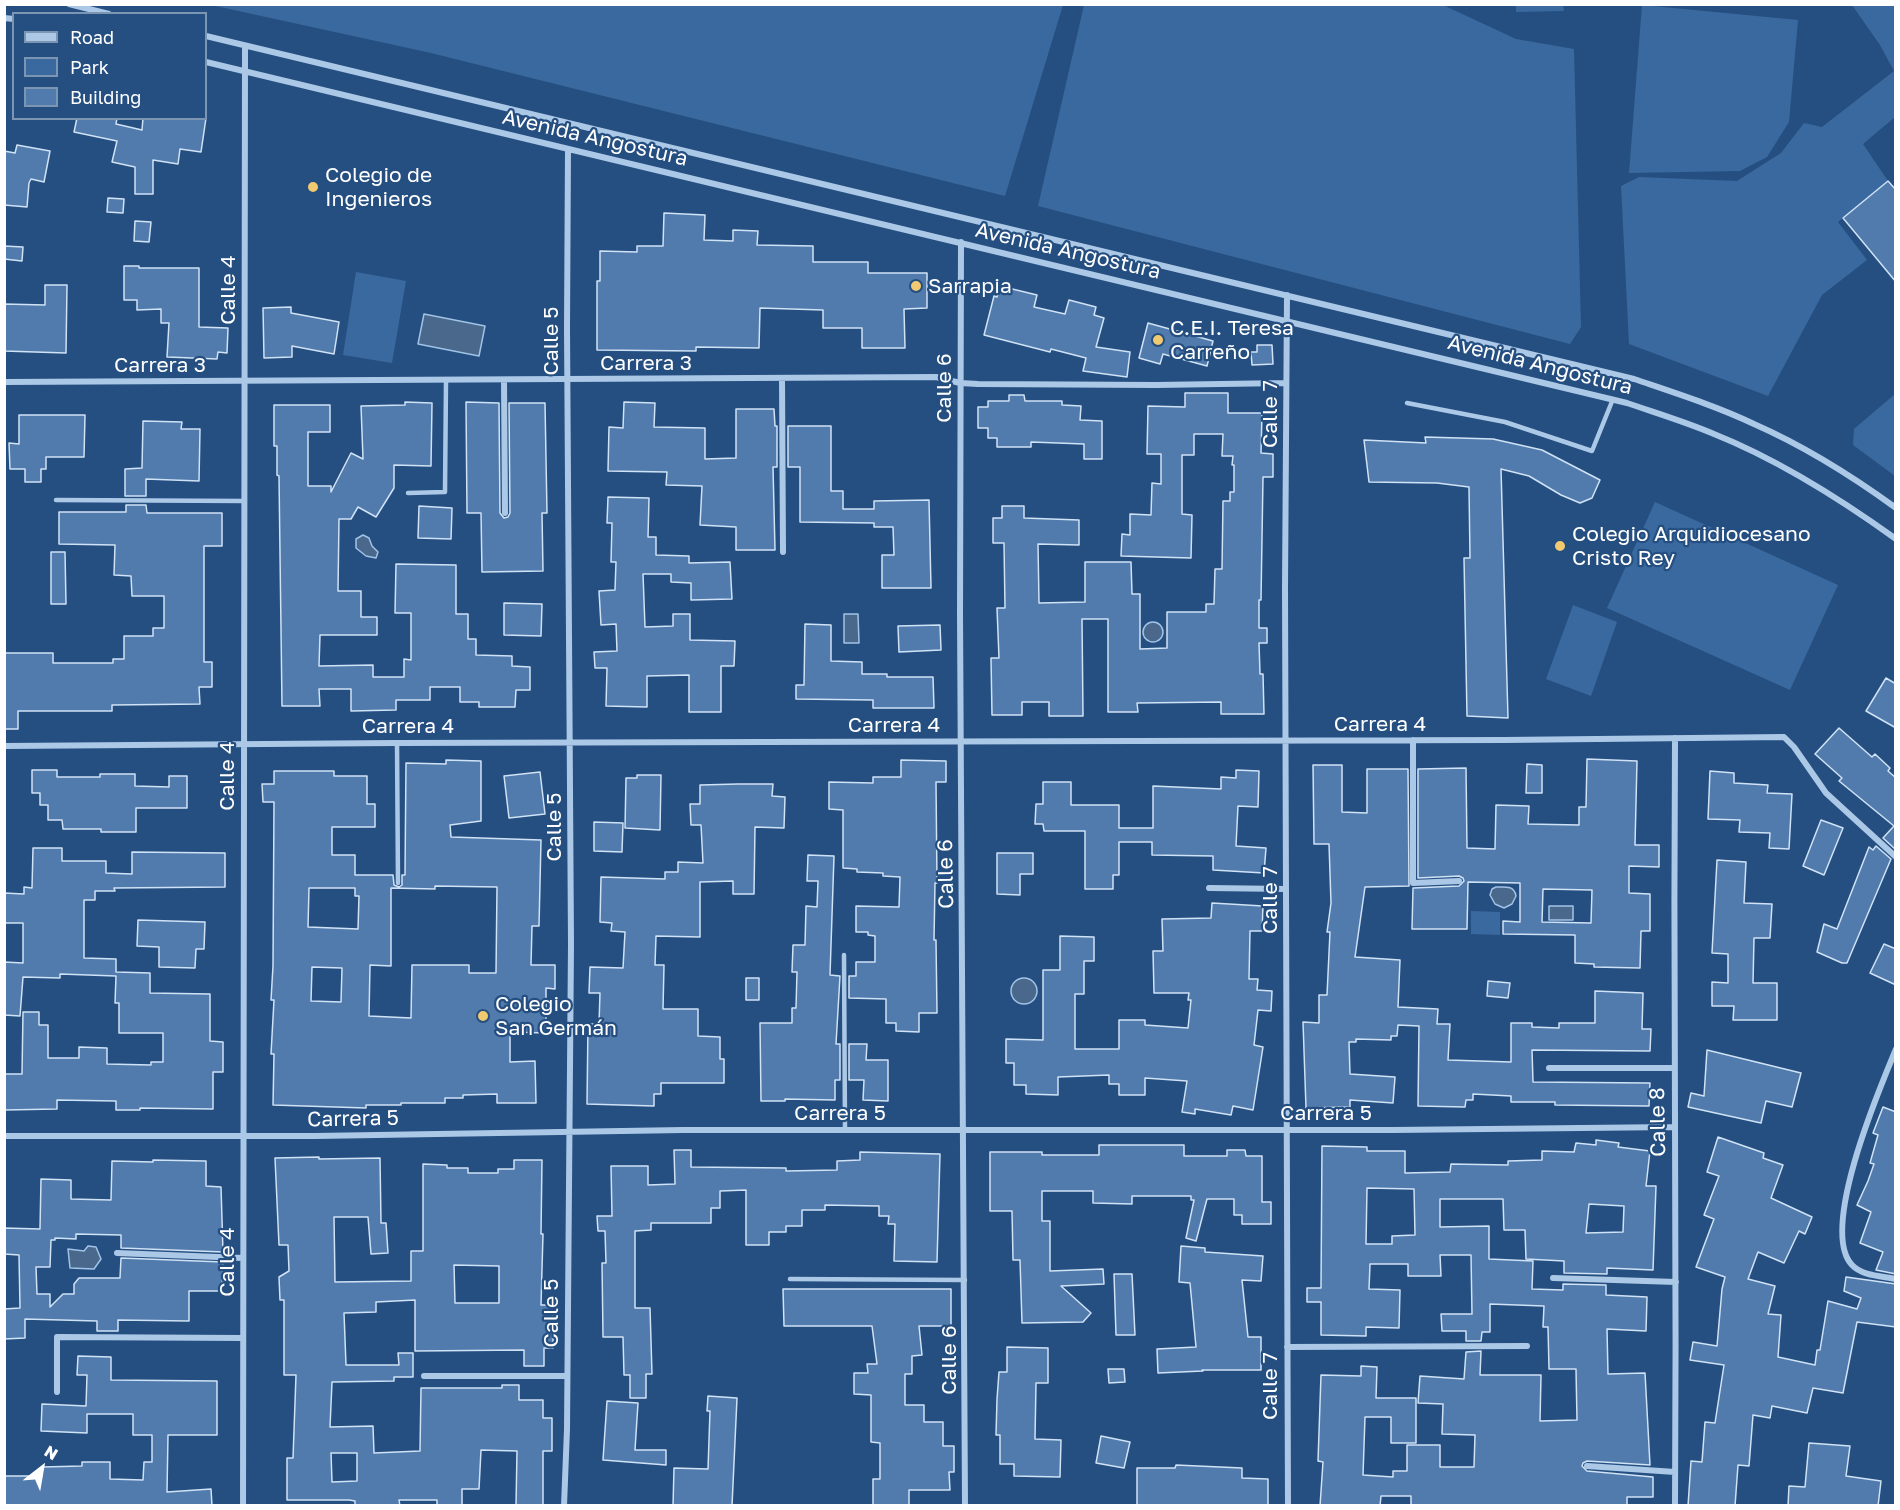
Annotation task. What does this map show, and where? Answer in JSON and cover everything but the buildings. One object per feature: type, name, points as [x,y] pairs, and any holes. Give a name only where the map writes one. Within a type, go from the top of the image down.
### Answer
[{"type":"street","points":[[69,4],[101,12]]},
{"type":"street","name":"Avenida Angostura","points":[[207,36],[1634,379],[1723,410],[1780,437],[1846,475],[1896,508]]},
{"type":"street","name":"Calle 4","points":[[243,1506],[245,46]]},
{"type":"street","name":"Avenida Angostura","points":[[207,62],[1613,399],[1714,434],[1769,459],[1832,496],[1896,539]]},
{"type":"street","name":"Calle 5","points":[[564,1506],[569,1131],[568,149]]},
{"type":"street","name":"Calle 6","points":[[961,242],[961,742],[966,1506]]},
{"type":"street","name":"Calle 7","points":[[1287,295],[1288,1506]]},
{"type":"street","name":"Carrera 3","points":[[4,382],[936,377],[960,383],[1156,385],[1286,383]]},
{"type":"street","points":[[782,379],[783,552]]},
{"type":"street","points":[[504,380],[505,513]]},
{"type":"street","name":"Carrera 4","points":[[4,746],[1784,737],[1794,747],[1826,793],[1896,857]]},
{"type":"street","name":"Calle 8","points":[[1675,738],[1675,1506]]},
{"type":"street","points":[[1413,740],[1413,883],[1459,881]]},
{"type":"street","points":[[1209,888],[1286,889]]},
{"type":"street","points":[[1896,1049],[1870,1116],[1847,1190],[1841,1234],[1842,1248],[1853,1266],[1869,1274],[1896,1279]]},
{"type":"street","points":[[1549,1068],[1674,1068]]},
{"type":"street","name":"Carrera 5","points":[[4,1136],[243,1136],[569,1131],[1675,1127]]},
{"type":"street","points":[[117,1253],[243,1258]]},
{"type":"street","points":[[1553,1278],[1676,1282]]},
{"type":"street","points":[[57,1392],[57,1337],[243,1338]]},
{"type":"street","points":[[1287,1347],[1527,1346]]},
{"type":"street","points":[[424,1376],[567,1376]]},
{"type":"street","points":[[1587,1466],[1675,1472]]},
{"type":"lane","points":[[408,493],[445,492],[446,381]]},
{"type":"lane","points":[[1407,404],[1505,422],[1592,451],[1613,399]]},
{"type":"lane","points":[[56,500],[244,501]]},
{"type":"lane","points":[[397,743],[398,883]]},
{"type":"lane","points":[[844,955],[845,1130]]},
{"type":"lane","points":[[790,1279],[965,1281]]},
{"type":"green space","points":[[211,5],[1063,5],[1005,196],[431,53]]},
{"type":"green space","points":[[1084,5],[1443,5],[1516,39],[1574,49],[1581,327],[1570,344],[1038,206]]},
{"type":"green space","points":[[1516,5],[1563,5],[1564,11],[1516,12]]},
{"type":"green space","points":[[1642,5],[1798,20],[1789,122],[1767,157],[1740,171],[1629,173]]},
{"type":"green space","points":[[1852,5],[1895,5],[1895,117],[1863,144],[1888,181],[1838,222],[1867,260],[1822,295],[1768,396],[1629,344],[1621,186],[1639,177],[1737,181],[1781,153],[1804,123],[1822,127],[1894,71],[1880,45]]},
{"type":"green space","points":[[356,272],[406,281],[392,363],[343,355]]},
{"type":"green space","points":[[1895,394],[1895,476],[1853,445],[1854,429]]},
{"type":"green space","points":[[1655,502],[1838,585],[1790,690],[1607,608]]},
{"type":"green space","points":[[1573,605],[1617,622],[1591,696],[1546,679]]},
{"type":"green space","points":[[1471,911],[1500,912],[1500,935],[1471,934]]},
{"type":"shaded area","points":[[424,314],[485,326],[479,356],[418,344]]},
{"type":"shaded area","points":[[363,535],[369,538],[372,546],[378,552],[376,558],[366,556],[356,548],[356,539]]},
{"type":"shaded area","points":[[844,614],[858,614],[859,643],[844,643]]},
{"type":"shaded area","points":[[1153,622],[1160,625],[1163,632],[1160,639],[1153,642],[1146,639],[1143,632],[1146,625]]},
{"type":"shaded area","points":[[1509,887],[1515,892],[1516,896],[1512,904],[1504,908],[1495,904],[1490,895],[1492,889]]},
{"type":"shaded area","points":[[1549,906],[1573,906],[1573,920],[1549,920]]},
{"type":"shaded area","points":[[1024,978],[1033,982],[1037,991],[1033,1000],[1024,1004],[1015,1000],[1011,991],[1015,982]]},
{"type":"shaded area","points":[[88,1246],[96,1247],[101,1259],[94,1269],[70,1268],[68,1249],[84,1251]]},
{"type":"place","name":"Colegio de Ingenieros","points":[[313,187]]},
{"type":"place","name":"Sarrapia","points":[[916,286]]},
{"type":"place","name":"C.E.I. Teresa Carreño","points":[[1158,340]]},
{"type":"place","name":"Colegio Arquidiocesano Cristo Rey","points":[[1560,546]]},
{"type":"place","name":"Colegio San Germán","points":[[483,1016]]}]
